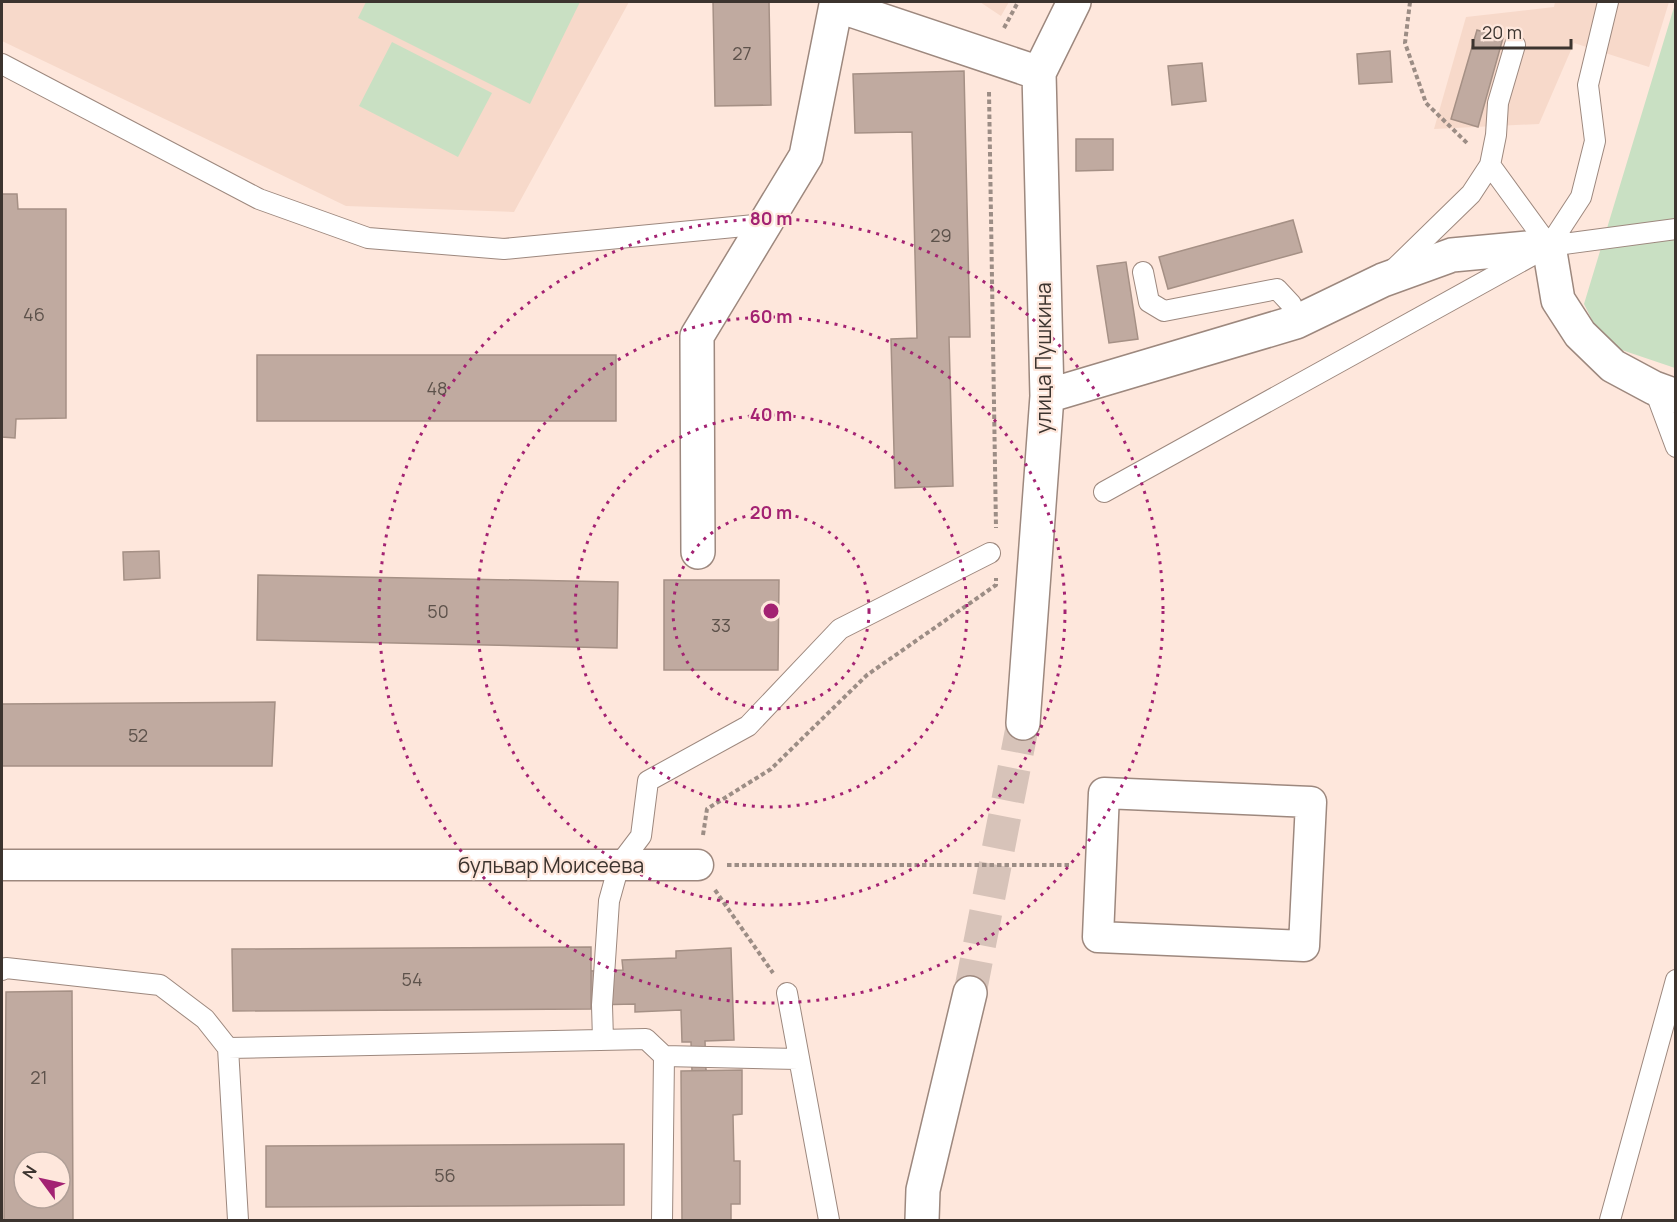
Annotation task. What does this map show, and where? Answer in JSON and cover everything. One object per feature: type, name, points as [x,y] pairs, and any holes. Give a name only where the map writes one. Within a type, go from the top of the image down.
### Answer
[{"type":"street","name":"улица Пушкина","points":[[1023,723],[1047,396],[1039,73],[1074,2]]},
{"type":"street","points":[[698,552],[696,336],[806,156],[836,5],[1039,73]]},
{"type":"street","points":[[1047,396],[1296,322],[1383,280],[1452,255],[1550,246],[1558,300],[1580,334],[1613,366],[1665,392]]},
{"type":"street","points":[[1104,793],[1311,802],[1304,946],[1098,937],[1101,865],[1104,793]]},
{"type":"street","name":"бульвар Моисеева","points":[[2,866],[698,865]]},
{"type":"street","points":[[922,1221],[923,1190],[970,993]]},
{"type":"lane","points":[[1550,246],[1581,197],[1595,141],[1588,85],[1608,2]]},
{"type":"lane","points":[[1383,280],[1471,194],[1490,165],[1496,135],[1498,103],[1515,45]]},
{"type":"lane","points":[[2,64],[259,199],[368,238],[504,249],[765,224]]},
{"type":"lane","points":[[1490,165],[1550,246]]},
{"type":"lane","points":[[1104,492],[1550,246],[1676,229]]},
{"type":"lane","points":[[1143,272],[1149,302],[1164,311],[1277,289],[1291,304],[1296,322]]},
{"type":"lane","points":[[1665,392],[1676,447]]},
{"type":"lane","points":[[603,1040],[603,982],[609,901],[619,865],[641,836],[648,781],[748,726],[840,629],[993,545]]},
{"type":"lane","points":[[2,970],[6,968],[160,985],[205,1019],[228,1047],[238,1221]]},
{"type":"lane","points":[[1610,1221],[1676,980]]},
{"type":"lane","points":[[787,993],[829,1221]]},
{"type":"lane","points":[[228,1047],[646,1039],[664,1056],[798,1059]]},
{"type":"lane","points":[[662,1221],[664,1056]]},
{"type":"path","points":[[993,545],[989,57],[1018,2]]},
{"type":"path","points":[[1410,2],[1405,43],[1426,103],[1490,165]]},
{"type":"path","points":[[787,993],[698,865],[707,809],[771,768],[867,675],[996,585],[996,573]]},
{"type":"path","points":[[698,865],[1101,865]]},
{"type":"shaded area","points":[[2,2],[629,2],[514,212],[346,206],[2,41]]},
{"type":"shaded area","points":[[980,2],[1009,2],[1001,16]]},
{"type":"shaded area","points":[[1555,2],[1669,2],[1649,67],[1574,43],[1539,124],[1434,129],[1466,17],[1554,7]]},
{"type":"green space","points":[[366,2],[580,2],[530,104],[358,18]]},
{"type":"green space","points":[[1675,4],[1675,368],[1604,344],[1584,304]]},
{"type":"green space","points":[[392,42],[492,93],[458,157],[359,106]]},
{"type":"building","points":[[713,2],[769,2],[771,105],[715,106]]},
{"type":"building","points":[[1477,30],[1503,38],[1478,127],[1451,119]]},
{"type":"building","points":[[1390,51],[1392,82],[1359,84],[1357,54]]},
{"type":"building","points":[[1202,63],[1206,101],[1172,105],[1168,66]]},
{"type":"building","points":[[964,71],[970,337],[949,337],[953,486],[895,488],[891,339],[917,338],[912,132],[855,133],[853,74]]},
{"type":"building","points":[[1076,139],[1113,139],[1113,170],[1076,171]]},
{"type":"building","points":[[2,194],[17,194],[18,209],[66,209],[66,418],[16,419],[15,438],[2,437]]},
{"type":"building","points":[[1293,220],[1302,252],[1168,289],[1159,257]]},
{"type":"building","points":[[1126,262],[1138,339],[1109,343],[1097,266]]},
{"type":"building","points":[[257,355],[616,355],[616,421],[257,421]]},
{"type":"building","points":[[159,551],[160,578],[124,580],[123,552]]},
{"type":"building","points":[[258,575],[618,582],[617,648],[257,640]]},
{"type":"building","points":[[664,580],[779,580],[778,670],[664,670]]},
{"type":"building","points":[[275,702],[272,766],[2,766],[2,704]]},
{"type":"building","points":[[591,947],[591,1009],[233,1011],[232,949]]},
{"type":"building","points":[[731,948],[734,1040],[705,1041],[706,1071],[692,1071],[691,1042],[682,1042],[681,1010],[635,1012],[635,1004],[591,1005],[591,971],[623,970],[622,960],[676,958],[676,951]]},
{"type":"building","points":[[72,991],[73,1220],[4,1220],[6,992]]},
{"type":"building","points":[[742,1070],[742,1114],[733,1115],[734,1161],[740,1161],[740,1204],[731,1204],[731,1220],[682,1220],[681,1071]]},
{"type":"building","points":[[624,1144],[624,1205],[266,1207],[266,1146]]},
{"type":"tunnel","points":[[970,993],[1023,723]]}]
